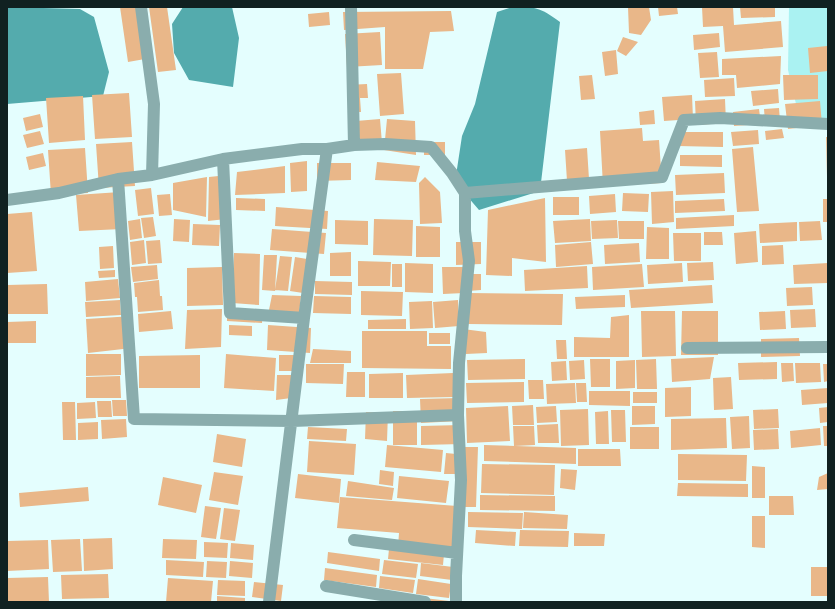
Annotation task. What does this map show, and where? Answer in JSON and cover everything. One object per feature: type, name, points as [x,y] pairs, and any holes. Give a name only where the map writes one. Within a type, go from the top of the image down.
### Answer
[{"type":"street","points":[[141,7],[154,104],[152,175]]},
{"type":"street","points":[[351,7],[354,146]]},
{"type":"street","points":[[465,193],[662,177],[684,120],[720,118],[828,124]]},
{"type":"street","points":[[7,200],[59,193],[118,179],[152,175],[223,158],[302,149],[327,149],[385,144],[431,147],[452,173],[465,193],[465,231],[469,261],[459,363],[458,415],[461,480],[456,602]]},
{"type":"street","points":[[269,602],[304,318],[327,149]]},
{"type":"street","points":[[223,158],[230,313],[304,318]]},
{"type":"street","points":[[118,179],[134,419],[292,421],[458,415]]},
{"type":"street","points":[[687,348],[828,347]]},
{"type":"street","points":[[354,540],[457,553]]},
{"type":"street","points":[[326,586],[425,602]]},
{"type":"shaded area","points":[[7,7],[80,9],[94,17],[109,72],[103,96],[7,104]]},
{"type":"shaded area","points":[[183,7],[232,7],[239,38],[233,87],[189,80],[174,53],[172,24]]},
{"type":"shaded area","points":[[512,7],[538,9],[560,22],[540,191],[479,210],[455,182],[462,136],[475,104],[497,12]]},
{"type":"shaded area","points":[[789,7],[828,7],[828,123],[801,125],[788,70]]},
{"type":"building","points":[[120,7],[138,7],[145,59],[128,62]]},
{"type":"building","points":[[149,7],[167,7],[176,70],[158,72]]},
{"type":"building","points":[[628,7],[649,7],[651,20],[641,35],[629,33]]},
{"type":"building","points":[[658,7],[677,7],[678,14],[659,16]]},
{"type":"building","points":[[702,7],[733,7],[734,25],[781,21],[783,47],[725,52],[723,26],[703,27]]},
{"type":"building","points":[[740,7],[775,7],[775,17],[741,18]]},
{"type":"building","points":[[451,11],[454,31],[430,32],[423,69],[385,69],[385,27],[344,30],[343,12]]},
{"type":"building","points":[[329,12],[330,25],[309,27],[308,14]]},
{"type":"building","points":[[380,32],[382,65],[347,67],[345,34]]},
{"type":"building","points":[[719,33],[720,47],[694,50],[693,35]]},
{"type":"building","points":[[623,37],[638,42],[626,56],[617,51]]},
{"type":"building","points":[[827,46],[828,71],[810,73],[808,48]]},
{"type":"building","points":[[616,50],[618,74],[605,76],[602,52]]},
{"type":"building","points":[[717,52],[719,77],[700,78],[698,53]]},
{"type":"building","points":[[781,56],[780,84],[737,88],[736,75],[722,75],[722,59]]},
{"type":"building","points":[[401,73],[404,114],[380,116],[377,74]]},
{"type":"building","points":[[592,75],[595,99],[581,100],[579,76]]},
{"type":"building","points":[[783,75],[818,75],[818,99],[784,100]]},
{"type":"building","points":[[734,78],[735,96],[705,97],[704,80]]},
{"type":"building","points":[[367,84],[368,98],[360,98],[361,112],[349,112],[347,85]]},
{"type":"building","points":[[778,89],[779,103],[753,106],[751,91]]},
{"type":"building","points":[[129,93],[132,137],[95,139],[92,95]]},
{"type":"building","points":[[692,95],[693,119],[664,121],[662,97]]},
{"type":"building","points":[[83,96],[85,140],[49,143],[46,98]]},
{"type":"building","points":[[725,99],[726,123],[696,125],[695,101]]},
{"type":"building","points":[[820,101],[822,125],[788,129],[785,104]]},
{"type":"building","points":[[779,108],[780,121],[765,122],[764,109]]},
{"type":"building","points":[[759,109],[761,124],[734,126],[733,112]]},
{"type":"building","points":[[654,110],[655,124],[640,125],[639,112]]},
{"type":"building","points":[[40,114],[43,127],[26,131],[23,118]]},
{"type":"building","points":[[380,119],[382,143],[358,145],[356,121]]},
{"type":"building","points":[[387,119],[415,121],[416,155],[384,150]]},
{"type":"building","points":[[642,128],[643,141],[659,140],[662,183],[603,186],[600,131]]},
{"type":"building","points":[[782,129],[784,138],[766,140],[765,131]]},
{"type":"building","points":[[758,130],[759,144],[733,146],[731,132]]},
{"type":"building","points":[[40,131],[44,144],[27,148],[23,135]]},
{"type":"building","points":[[678,132],[723,132],[723,147],[678,146]]},
{"type":"building","points":[[826,137],[828,137],[828,177],[827,177]]},
{"type":"building","points":[[132,142],[135,186],[99,188],[96,144]]},
{"type":"building","points":[[424,142],[445,142],[445,155],[424,155]]},
{"type":"building","points":[[753,147],[759,211],[737,212],[732,149]]},
{"type":"building","points":[[85,148],[88,193],[51,195],[48,150]]},
{"type":"building","points":[[587,148],[589,179],[567,181],[565,150]]},
{"type":"building","points":[[43,153],[46,166],[29,170],[26,157]]},
{"type":"building","points":[[680,155],[722,155],[722,167],[680,166]]},
{"type":"building","points":[[307,161],[307,191],[291,192],[290,163]]},
{"type":"building","points":[[377,162],[420,166],[416,182],[375,180]]},
{"type":"building","points":[[317,163],[351,163],[351,180],[317,181]]},
{"type":"building","points":[[285,166],[285,193],[235,195],[237,172]]},
{"type":"building","points":[[724,173],[725,193],[676,195],[675,175]]},
{"type":"building","points":[[228,175],[226,219],[208,221],[209,177]]},
{"type":"building","points":[[207,177],[206,217],[173,210],[173,183]]},
{"type":"building","points":[[425,177],[440,192],[442,223],[420,224],[419,183]]},
{"type":"building","points":[[151,188],[154,214],[138,216],[135,190]]},
{"type":"building","points":[[673,191],[674,222],[652,224],[651,192]]},
{"type":"building","points":[[120,192],[122,229],[79,231],[76,195]]},
{"type":"building","points":[[623,193],[649,194],[648,212],[622,211]]},
{"type":"building","points":[[170,194],[172,215],[159,216],[157,195]]},
{"type":"building","points":[[615,194],[616,212],[590,214],[589,196]]},
{"type":"building","points":[[553,197],[579,197],[579,215],[553,215]]},
{"type":"building","points":[[236,198],[265,199],[265,211],[236,210]]},
{"type":"building","points":[[545,198],[546,262],[512,258],[512,276],[486,275],[488,210]]},
{"type":"building","points":[[724,199],[725,211],[675,213],[675,201]]},
{"type":"building","points":[[823,199],[828,199],[828,222],[823,222]]},
{"type":"building","points":[[276,207],[328,211],[327,229],[275,226]]},
{"type":"building","points":[[32,212],[37,271],[7,273],[7,214]]},
{"type":"building","points":[[734,215],[734,226],[676,229],[676,218]]},
{"type":"building","points":[[153,217],[156,236],[144,238],[141,218]]},
{"type":"building","points":[[140,219],[142,238],[130,240],[128,221]]},
{"type":"building","points":[[174,219],[190,220],[189,242],[173,241]]},
{"type":"building","points":[[374,219],[413,220],[412,256],[373,255]]},
{"type":"building","points":[[590,219],[591,241],[555,243],[553,221]]},
{"type":"building","points":[[335,220],[368,221],[368,245],[335,244]]},
{"type":"building","points":[[617,220],[618,238],[592,239],[591,221]]},
{"type":"building","points":[[618,221],[644,221],[644,239],[619,239]]},
{"type":"building","points":[[820,221],[822,240],[800,241],[799,222]]},
{"type":"building","points":[[797,222],[797,241],[760,243],[759,224]]},
{"type":"building","points":[[193,224],[220,225],[219,246],[192,245]]},
{"type":"building","points":[[416,226],[440,227],[440,257],[416,257]]},
{"type":"building","points":[[647,227],[669,228],[669,259],[646,259]]},
{"type":"building","points":[[272,229],[326,233],[324,254],[270,250]]},
{"type":"building","points":[[756,231],[758,262],[736,264],[734,233]]},
{"type":"building","points":[[704,232],[722,232],[723,245],[704,245]]},
{"type":"building","points":[[673,233],[701,233],[701,261],[674,261]]},
{"type":"building","points":[[144,240],[146,263],[132,265],[130,242]]},
{"type":"building","points":[[160,240],[162,263],[148,264],[146,241]]},
{"type":"building","points":[[456,242],[481,242],[481,264],[456,265]]},
{"type":"building","points":[[591,242],[593,264],[556,267],[555,245]]},
{"type":"building","points":[[639,243],[640,262],[605,264],[604,245]]},
{"type":"building","points":[[783,245],[784,264],[762,265],[762,246]]},
{"type":"building","points":[[113,246],[114,268],[100,269],[99,247]]},
{"type":"building","points":[[351,252],[351,276],[330,276],[330,253]]},
{"type":"building","points":[[234,253],[260,254],[259,305],[232,303]]},
{"type":"building","points":[[264,255],[277,255],[275,291],[262,290]]},
{"type":"building","points":[[280,256],[292,257],[288,291],[275,290]]},
{"type":"building","points":[[295,257],[307,259],[303,293],[290,291]]},
{"type":"building","points":[[358,261],[391,262],[390,286],[358,286]]},
{"type":"building","points":[[713,262],[714,280],[688,281],[687,263]]},
{"type":"building","points":[[405,263],[433,264],[433,293],[405,292]]},
{"type":"building","points":[[682,263],[683,282],[648,284],[647,265]]},
{"type":"building","points":[[828,263],[828,283],[794,284],[793,265]]},
{"type":"building","points":[[392,264],[402,264],[402,287],[392,287]]},
{"type":"building","points":[[642,264],[644,287],[593,290],[592,267]]},
{"type":"building","points":[[157,265],[158,279],[133,282],[131,267]]},
{"type":"building","points":[[587,266],[588,288],[525,291],[524,270]]},
{"type":"building","points":[[222,267],[223,305],[187,306],[187,268]]},
{"type":"building","points":[[442,267],[464,267],[464,293],[443,294]]},
{"type":"building","points":[[115,270],[115,277],[99,278],[98,271]]},
{"type":"building","points":[[468,274],[481,274],[481,290],[468,291]]},
{"type":"building","points":[[118,279],[120,298],[86,301],[85,282]]},
{"type":"building","points":[[159,280],[163,310],[138,312],[134,283]]},
{"type":"building","points":[[315,281],[352,282],[352,295],[315,294]]},
{"type":"building","points":[[47,284],[48,314],[7,314],[7,285]]},
{"type":"building","points":[[712,285],[713,303],[631,308],[629,290]]},
{"type":"building","points":[[812,287],[813,305],[787,306],[786,288]]},
{"type":"building","points":[[361,291],[403,292],[402,316],[361,315]]},
{"type":"building","points":[[468,293],[563,294],[562,325],[468,324]]},
{"type":"building","points":[[272,295],[301,296],[299,315],[269,310]]},
{"type":"building","points":[[625,295],[625,307],[576,309],[575,297]]},
{"type":"building","points":[[314,296],[351,297],[351,314],[313,313]]},
{"type":"building","points":[[120,300],[121,315],[86,317],[85,302]]},
{"type":"building","points":[[458,300],[459,326],[435,328],[433,302]]},
{"type":"building","points":[[432,301],[433,328],[410,329],[409,302]]},
{"type":"building","points":[[227,308],[263,310],[262,323],[227,321]]},
{"type":"building","points":[[222,309],[221,347],[185,349],[187,310]]},
{"type":"building","points":[[815,309],[816,327],[791,328],[790,310]]},
{"type":"building","points":[[171,311],[173,329],[139,332],[138,314]]},
{"type":"building","points":[[641,311],[675,311],[676,356],[642,357]]},
{"type":"building","points":[[682,311],[718,311],[718,355],[681,355]]},
{"type":"building","points":[[785,311],[786,329],[760,330],[759,312]]},
{"type":"building","points":[[629,315],[629,357],[574,357],[574,337],[610,338],[611,317]]},
{"type":"building","points":[[133,316],[132,348],[88,353],[86,319]]},
{"type":"building","points":[[406,319],[406,329],[368,329],[368,320]]},
{"type":"building","points":[[36,321],[36,343],[7,343],[7,322]]},
{"type":"building","points":[[229,325],[252,326],[252,336],[229,335]]},
{"type":"building","points":[[268,325],[311,328],[310,353],[267,350]]},
{"type":"building","points":[[463,329],[486,332],[487,353],[466,354]]},
{"type":"building","points":[[362,331],[427,331],[427,346],[451,346],[451,369],[362,368]]},
{"type":"building","points":[[429,333],[450,333],[450,344],[429,344]]},
{"type":"building","points":[[799,338],[800,356],[761,357],[761,339]]},
{"type":"building","points":[[556,340],[566,340],[567,359],[557,359]]},
{"type":"building","points":[[313,349],[351,351],[351,363],[310,363]]},
{"type":"building","points":[[86,354],[121,354],[121,375],[86,376]]},
{"type":"building","points":[[226,354],[276,358],[274,391],[224,388]]},
{"type":"building","points":[[200,355],[200,388],[139,388],[139,356]]},
{"type":"building","points":[[279,355],[303,355],[302,371],[279,371]]},
{"type":"building","points":[[714,357],[710,379],[672,382],[671,359]]},
{"type":"building","points":[[525,359],[525,379],[468,380],[467,360]]},
{"type":"building","points":[[590,359],[610,359],[610,387],[591,387]]},
{"type":"building","points":[[656,359],[657,389],[637,389],[636,360]]},
{"type":"building","points":[[584,360],[585,379],[570,380],[569,361]]},
{"type":"building","points":[[635,360],[635,388],[616,389],[616,361]]},
{"type":"building","points":[[566,361],[567,380],[552,381],[551,362]]},
{"type":"building","points":[[777,362],[777,379],[739,380],[738,363]]},
{"type":"building","points":[[781,363],[793,363],[794,381],[782,382]]},
{"type":"building","points":[[795,363],[820,363],[821,382],[796,383]]},
{"type":"building","points":[[306,364],[344,364],[343,384],[306,383]]},
{"type":"building","points":[[823,364],[828,364],[828,381],[824,382]]},
{"type":"building","points":[[347,372],[365,372],[365,397],[346,397]]},
{"type":"building","points":[[403,373],[403,398],[369,398],[369,374]]},
{"type":"building","points":[[453,373],[454,397],[407,398],[406,375]]},
{"type":"building","points":[[277,375],[301,375],[299,397],[276,400]]},
{"type":"building","points":[[120,376],[121,398],[86,398],[86,377]]},
{"type":"building","points":[[731,377],[733,409],[714,410],[713,378]]},
{"type":"building","points":[[528,380],[543,380],[544,399],[529,399]]},
{"type":"building","points":[[524,382],[524,402],[467,403],[466,383]]},
{"type":"building","points":[[575,383],[576,403],[547,404],[546,384]]},
{"type":"building","points":[[576,383],[586,383],[587,402],[577,402]]},
{"type":"building","points":[[691,387],[691,416],[665,417],[665,388]]},
{"type":"building","points":[[828,388],[828,403],[802,405],[801,390]]},
{"type":"building","points":[[589,391],[630,391],[630,406],[589,405]]},
{"type":"building","points":[[633,392],[657,392],[657,403],[633,403]]},
{"type":"building","points":[[459,398],[460,421],[421,423],[420,399]]},
{"type":"building","points":[[112,400],[126,400],[127,416],[113,416]]},
{"type":"building","points":[[97,401],[111,401],[112,417],[98,417]]},
{"type":"building","points":[[62,402],[75,402],[76,440],[63,440]]},
{"type":"building","points":[[95,402],[96,418],[77,419],[77,403]]},
{"type":"building","points":[[533,405],[534,425],[513,425],[512,406]]},
{"type":"building","points":[[508,406],[510,441],[467,443],[466,408]]},
{"type":"building","points":[[556,406],[557,422],[537,423],[536,407]]},
{"type":"building","points":[[632,406],[655,406],[655,424],[632,425]]},
{"type":"building","points":[[828,407],[828,422],[820,423],[819,408]]},
{"type":"building","points":[[588,409],[589,445],[561,446],[560,410]]},
{"type":"building","points":[[778,409],[779,428],[754,429],[753,410]]},
{"type":"building","points":[[611,410],[625,410],[626,442],[612,442]]},
{"type":"building","points":[[393,411],[417,411],[417,445],[393,445]]},
{"type":"building","points":[[608,411],[609,444],[596,444],[595,412]]},
{"type":"building","points":[[366,412],[388,413],[387,441],[365,439]]},
{"type":"building","points":[[749,416],[750,448],[732,449],[730,417]]},
{"type":"building","points":[[726,418],[727,448],[671,450],[671,419]]},
{"type":"building","points":[[126,419],[127,437],[102,439],[101,420]]},
{"type":"building","points":[[98,422],[98,439],[78,440],[78,423]]},
{"type":"building","points":[[558,424],[559,443],[538,443],[537,425]]},
{"type":"building","points":[[461,425],[462,444],[421,445],[421,426]]},
{"type":"building","points":[[513,426],[534,426],[535,445],[514,446]]},
{"type":"building","points":[[823,426],[828,426],[828,446],[824,446]]},
{"type":"building","points":[[308,427],[347,429],[346,441],[307,439]]},
{"type":"building","points":[[630,427],[659,427],[659,449],[630,449]]},
{"type":"building","points":[[820,428],[821,445],[791,448],[790,431]]},
{"type":"building","points":[[778,429],[779,449],[754,450],[753,430]]},
{"type":"building","points":[[217,434],[246,439],[242,467],[213,462]]},
{"type":"building","points":[[309,441],[356,444],[354,475],[307,472]]},
{"type":"building","points":[[387,445],[443,450],[441,472],[385,467]]},
{"type":"building","points":[[484,445],[576,448],[576,464],[484,461]]},
{"type":"building","points":[[462,447],[478,447],[476,507],[460,507]]},
{"type":"building","points":[[578,449],[620,449],[621,466],[578,466]]},
{"type":"building","points":[[446,453],[456,454],[455,474],[444,474]]},
{"type":"building","points":[[678,454],[747,455],[746,481],[678,480]]},
{"type":"building","points":[[482,464],[555,465],[554,495],[481,493]]},
{"type":"building","points":[[752,466],[765,467],[765,498],[752,498]]},
{"type":"building","points":[[561,469],[577,470],[575,490],[560,488]]},
{"type":"building","points":[[380,470],[394,472],[393,486],[379,484]]},
{"type":"building","points":[[214,472],[243,476],[238,505],[209,500]]},
{"type":"building","points":[[828,473],[828,489],[817,490],[819,477]]},
{"type":"building","points":[[298,474],[341,479],[339,503],[295,498]]},
{"type":"building","points":[[399,476],[449,481],[446,503],[397,498]]},
{"type":"building","points":[[163,477],[202,485],[196,513],[158,505]]},
{"type":"building","points":[[348,481],[394,488],[392,500],[346,496]]},
{"type":"building","points":[[678,483],[748,484],[748,497],[677,496]]},
{"type":"building","points":[[88,487],[89,501],[20,507],[19,493]]},
{"type":"building","points":[[480,495],[555,496],[555,511],[480,510]]},
{"type":"building","points":[[769,496],[793,496],[794,515],[769,515]]},
{"type":"building","points":[[340,497],[457,506],[453,551],[398,547],[399,533],[337,528]]},
{"type":"building","points":[[205,506],[221,508],[216,539],[201,537]]},
{"type":"building","points":[[224,508],[240,510],[235,541],[220,539]]},
{"type":"building","points":[[468,512],[523,513],[522,529],[468,527]]},
{"type":"building","points":[[524,512],[568,515],[567,529],[523,528]]},
{"type":"building","points":[[752,516],[765,516],[765,548],[752,547]]},
{"type":"building","points":[[476,530],[516,532],[515,546],[475,543]]},
{"type":"building","points":[[520,530],[569,531],[568,547],[519,546]]},
{"type":"building","points":[[574,533],[605,534],[604,546],[574,546]]},
{"type":"building","points":[[112,538],[113,569],[84,571],[83,539]]},
{"type":"building","points":[[80,539],[82,571],[53,572],[51,540]]},
{"type":"building","points":[[163,539],[197,540],[196,559],[162,558]]},
{"type":"building","points":[[48,540],[49,569],[7,571],[7,541]]},
{"type":"building","points":[[204,542],[228,543],[227,558],[204,557]]},
{"type":"building","points":[[231,543],[254,545],[253,560],[230,558]]},
{"type":"building","points":[[389,549],[444,554],[443,565],[388,559]]},
{"type":"building","points":[[328,552],[380,559],[379,571],[327,563]]},
{"type":"building","points":[[166,560],[204,562],[203,577],[166,575]]},
{"type":"building","points":[[384,560],[418,564],[416,578],[382,574]]},
{"type":"building","points":[[207,561],[227,562],[226,578],[206,577]]},
{"type":"building","points":[[230,561],[253,563],[252,578],[229,576]]},
{"type":"building","points":[[421,563],[453,567],[452,580],[420,576]]},
{"type":"building","points":[[811,567],[828,567],[828,596],[811,596]]},
{"type":"building","points":[[325,568],[377,575],[376,587],[324,580]]},
{"type":"building","points":[[108,574],[109,598],[62,599],[61,575]]},
{"type":"building","points":[[380,576],[415,580],[413,593],[379,588]]},
{"type":"building","points":[[48,577],[49,602],[7,602],[7,578]]},
{"type":"building","points":[[168,578],[213,581],[211,602],[166,602]]},
{"type":"building","points":[[418,579],[451,584],[449,598],[416,594]]},
{"type":"building","points":[[218,580],[245,581],[245,596],[217,595]]},
{"type":"building","points":[[254,582],[283,585],[281,601],[252,597]]},
{"type":"building","points":[[400,595],[449,601],[449,602],[399,602]]},
{"type":"building","points":[[217,596],[245,598],[245,602],[217,602]]}]
